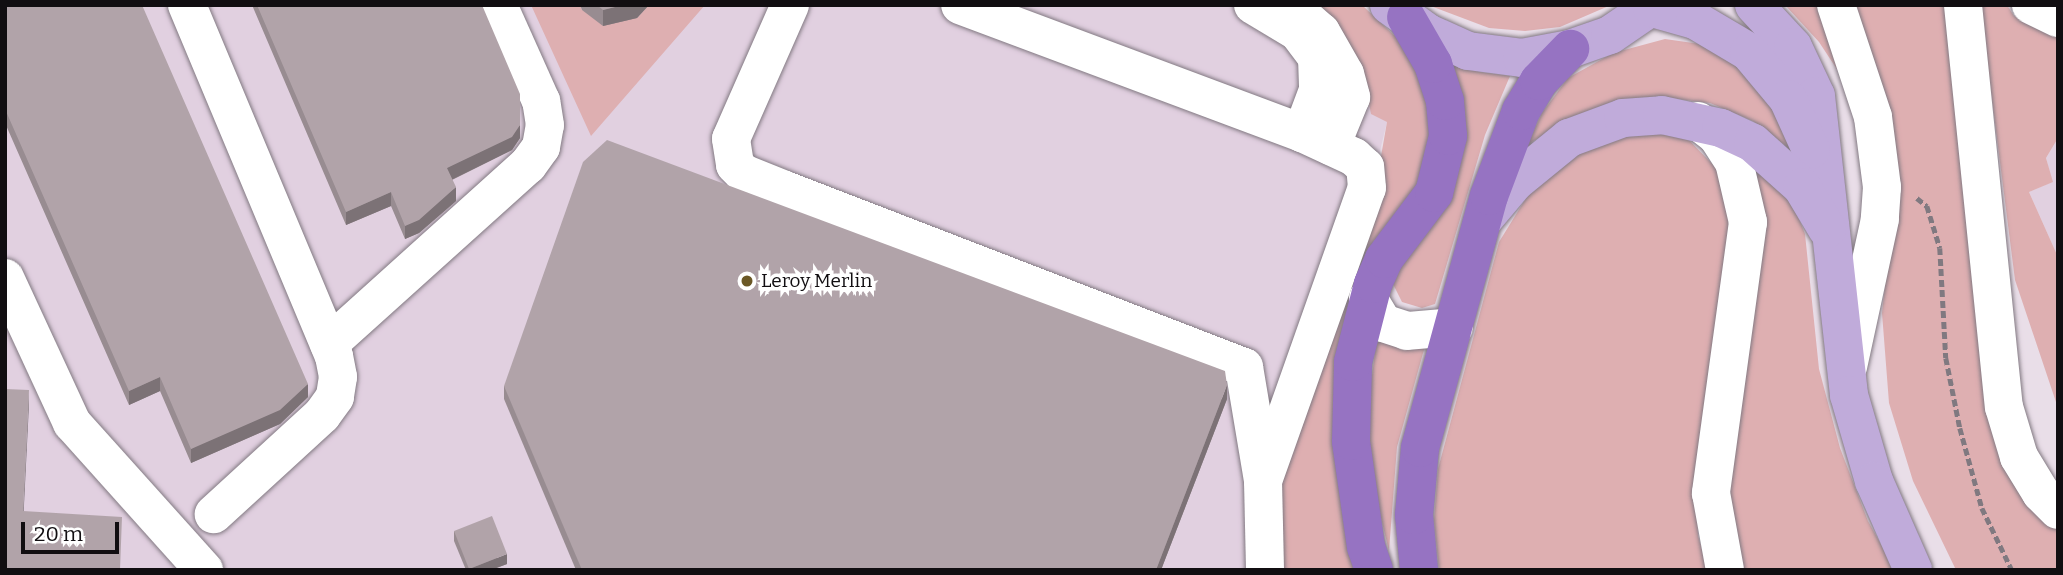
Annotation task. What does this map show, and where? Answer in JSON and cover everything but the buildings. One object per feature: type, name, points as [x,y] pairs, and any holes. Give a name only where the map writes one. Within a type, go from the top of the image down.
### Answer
[{"type":"highway","points":[[1374,570],[1356,488],[1349,394],[1368,298],[1384,259],[1434,192],[1448,136],[1445,101],[1433,64],[1397,11]]},
{"type":"highway","points":[[1419,570],[1414,515],[1417,470],[1483,220],[1521,111],[1539,81],[1570,49]]},
{"type":"main road","points":[[1754,5],[1787,40],[1811,84],[1821,117],[1846,376],[1869,466],[1913,570]]},
{"type":"main road","points":[[1397,11],[1447,42],[1495,57],[1522,58],[1570,49],[1610,35],[1653,6],[1695,20],[1724,35],[1765,68],[1788,99],[1829,194]]},
{"type":"main road","points":[[1483,220],[1551,149],[1587,128],[1643,116],[1698,121],[1736,134],[1769,154],[1802,187],[1834,243]]},
{"type":"street","points":[[187,5],[329,344],[338,377],[330,406],[215,514]]},
{"type":"street","points":[[329,344],[528,165],[541,146],[545,125],[541,101],[498,5]]},
{"type":"street","points":[[720,119],[764,5]]},
{"type":"street","points":[[790,5],[731,139],[735,165],[762,180],[1244,367],[1263,481],[1265,570]]},
{"type":"street","points":[[960,5],[1317,139],[1361,162],[1367,188],[1263,481]]},
{"type":"street","points":[[1253,5],[1298,32],[1317,57],[1317,139]]},
{"type":"street","points":[[1290,5],[1321,32],[1345,74],[1351,97],[1317,139]]},
{"type":"street","points":[[1836,5],[1870,105],[1881,170],[1880,219],[1846,376]]},
{"type":"street","points":[[1963,5],[2004,407],[2019,457],[2041,494],[2058,510]]},
{"type":"street","points":[[2031,5],[2058,18]]},
{"type":"street","points":[[1698,121],[1717,136],[1734,162],[1748,222],[1711,484],[1712,512],[1724,570]]},
{"type":"street","points":[[5,278],[72,423],[204,570]]},
{"type":"street","points":[[1368,298],[1383,323],[1407,331],[1454,327]]},
{"type":"path","points":[[1881,170],[1927,206],[1940,248],[1946,358],[1960,428],[1982,508],[2012,570]]},
{"type":"shaded area","points":[[5,5],[1313,5],[1387,122],[1278,570],[5,570]]},
{"type":"shaded area","points":[[531,5],[580,5],[582,10],[637,18],[649,5],[705,5],[591,136]]},
{"type":"shaded area","points":[[1313,5],[1362,5],[1401,42],[1431,100],[1428,174],[1372,255],[1361,570],[1278,570],[1282,451],[1379,168],[1387,122],[1371,114],[1364,77]]},
{"type":"shaded area","points":[[1428,5],[1611,5],[1560,27],[1525,31],[1489,28]]},
{"type":"shaded area","points":[[1785,5],[1819,5],[1844,80],[1819,42]]},
{"type":"shaded area","points":[[1846,5],[1948,5],[1984,395],[2058,526],[2058,570],[1956,570],[1913,481],[1889,403],[1882,313],[1891,229]]},
{"type":"shaded area","points":[[1980,5],[2007,5],[2014,16],[2058,34],[2058,138],[2046,158],[2053,182],[2029,192],[2058,257],[2058,408],[2015,280]]},
{"type":"shaded area","points":[[1665,39],[1714,46],[1749,68],[1798,155],[1753,121],[1710,103],[1661,97],[1574,118],[1528,144],[1542,113],[1568,78],[1613,53]]},
{"type":"shaded area","points":[[1448,59],[1480,72],[1510,76],[1485,135],[1435,304],[1422,308],[1402,302],[1392,282]]},
{"type":"shaded area","points":[[1615,133],[1683,134],[1723,175],[1732,199],[1696,490],[1698,536],[1708,570],[1439,570],[1434,520],[1438,469],[1499,242],[1539,177]]},
{"type":"shaded area","points":[[2058,138],[2058,257],[2029,192],[2052,182],[2046,158]]},
{"type":"shaded area","points":[[1744,150],[1794,206],[1805,234],[1819,369],[1840,448],[1868,521],[1895,570],[1739,570],[1727,532]]},
{"type":"shaded area","points":[[1378,331],[1425,346],[1397,447],[1389,551],[1376,497],[1366,420]]},
{"type":"place","name":"Leroy Merlin","points":[[747,281]]}]
